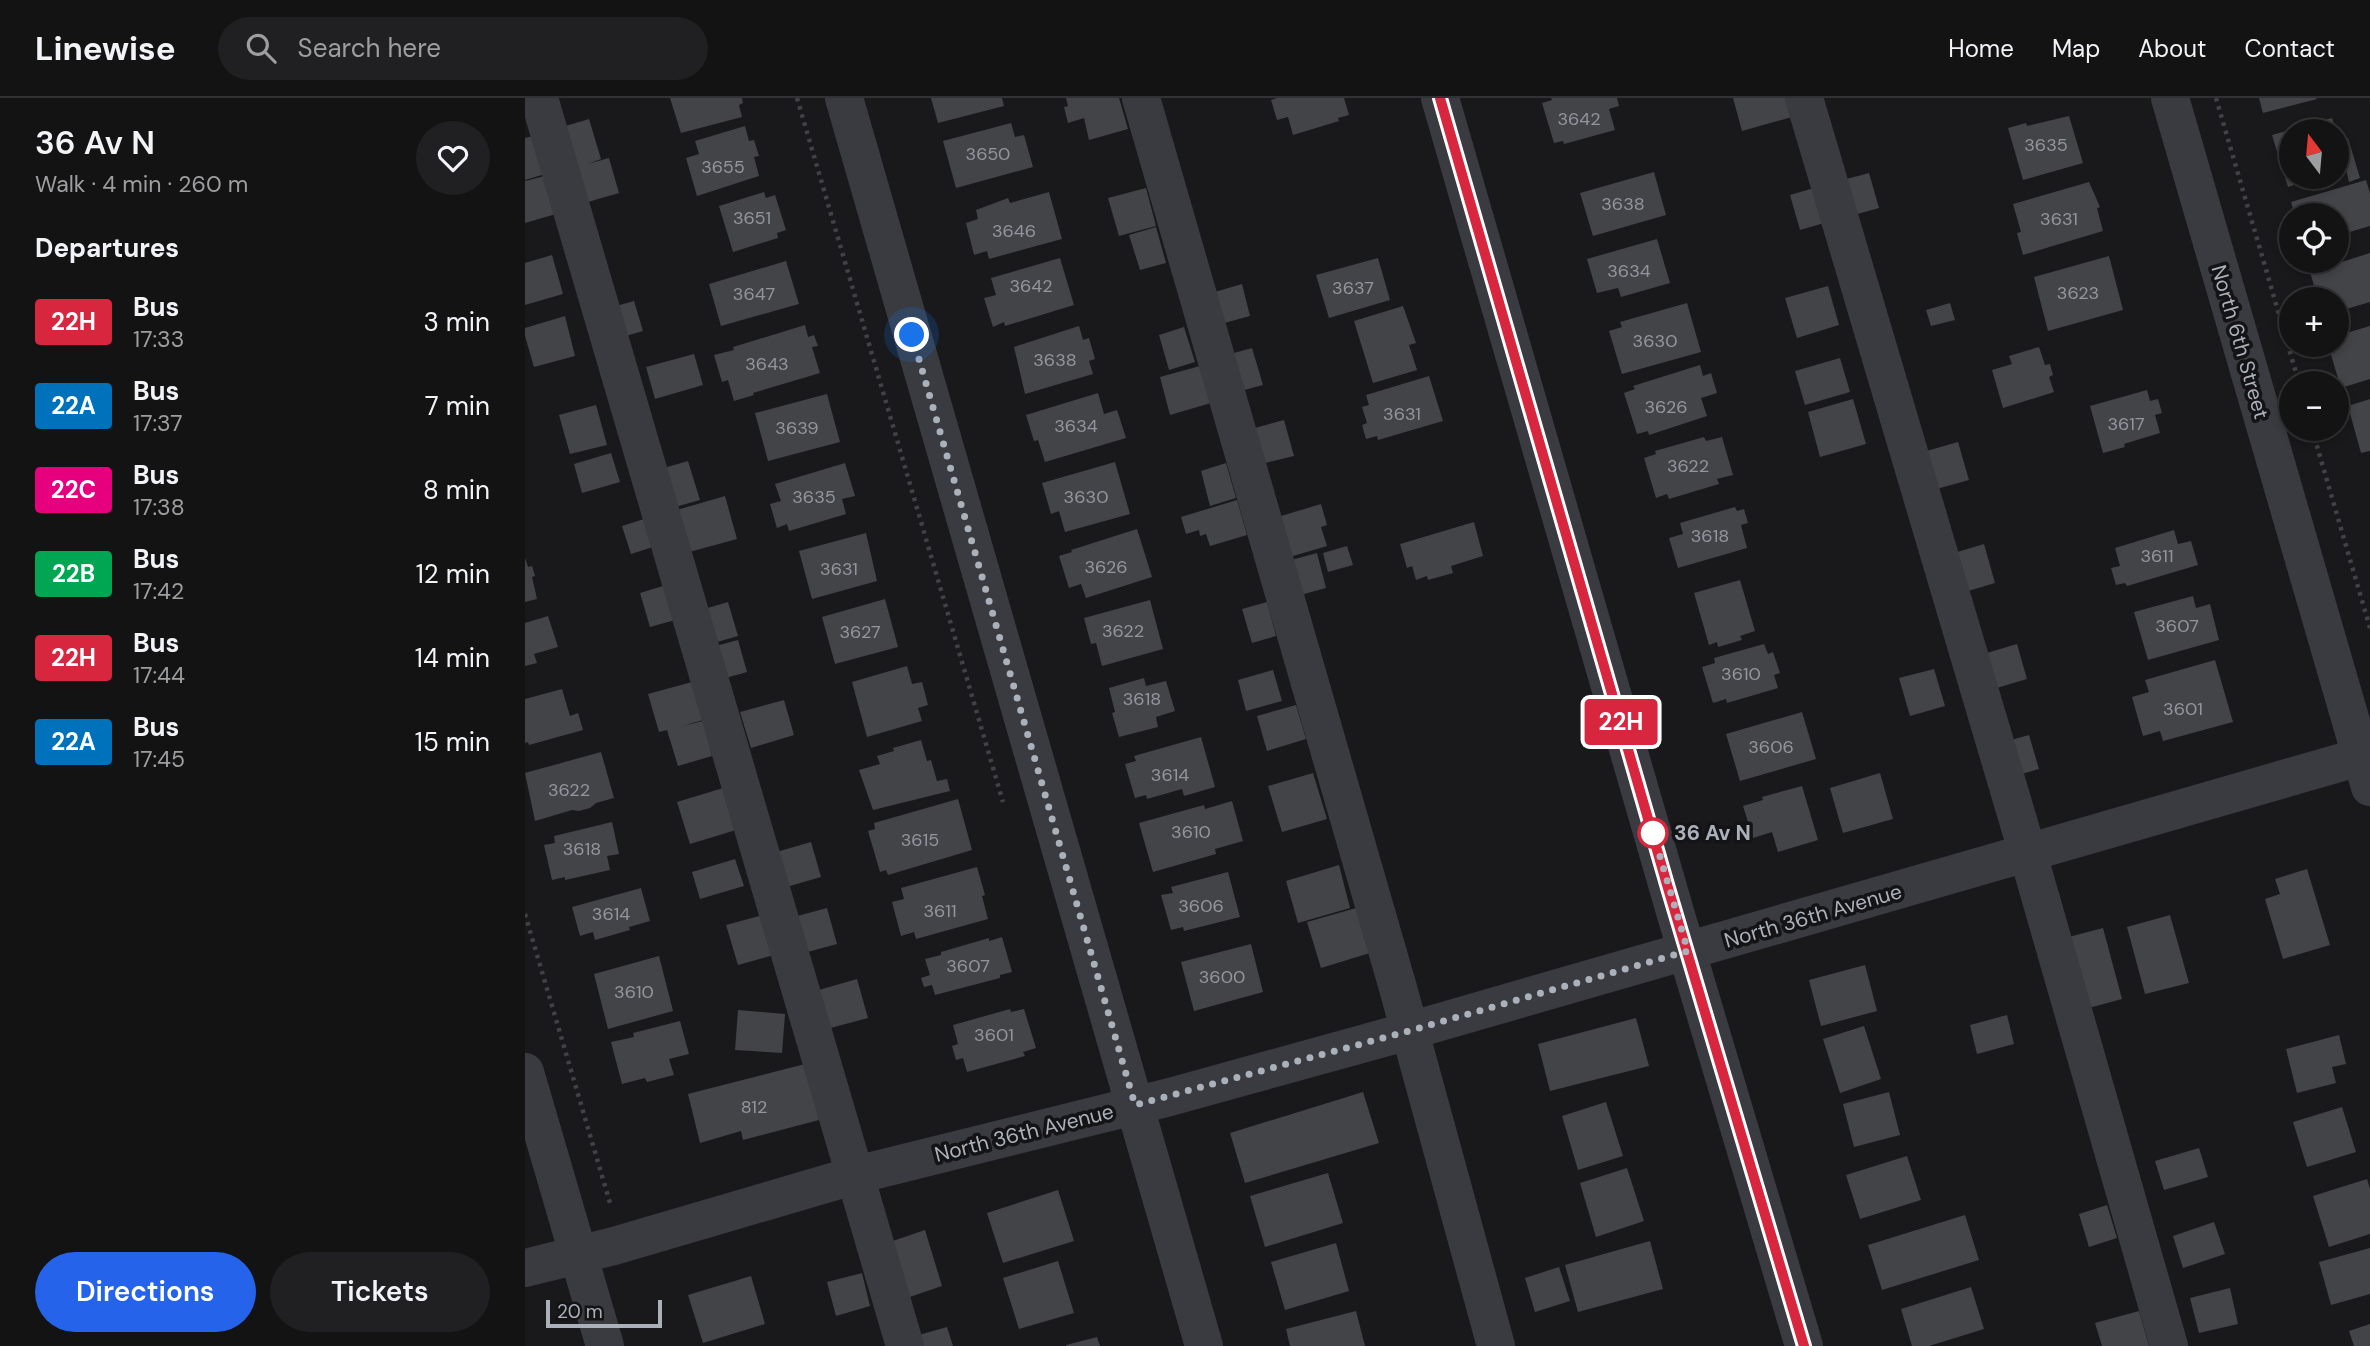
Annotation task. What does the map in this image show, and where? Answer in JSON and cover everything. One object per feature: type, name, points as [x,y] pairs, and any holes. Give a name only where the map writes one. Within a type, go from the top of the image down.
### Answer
[{"type":"street","points":[[539,98],[905,1346]]},
{"type":"street","points":[[843,98],[1204,1346]]},
{"type":"street","points":[[1141,98],[1409,1031],[1496,1346]]},
{"type":"street","points":[[1440,98],[1804,1346]]},
{"type":"street","points":[[1804,98],[2028,854],[2169,1346]]},
{"type":"street","name":"North 6th Street","points":[[2169,98],[2367,766]]},
{"type":"street","name":"North 36th Avenue","points":[[525,1268],[577,1256],[856,1175],[1135,1105],[1409,1031],[2028,854],[2367,766]]},
{"type":"street","points":[[525,1072],[605,1346]]},
{"type":"path","points":[[797,98],[1004,806]]},
{"type":"path","points":[[2216,98],[2296,371]]},
{"type":"path","points":[[2315,441],[2370,628]]},
{"type":"path","points":[[525,914],[610,1203],[604,1212]]},
{"type":"building","points":[[670,98],[742,98],[743,103],[739,105],[742,117],[681,133]]},
{"type":"building","points":[[931,98],[1002,98],[1004,106],[938,123]]},
{"type":"building","points":[[1066,98],[1119,98],[1128,129],[1089,140],[1084,118],[1068,123],[1064,107],[1068,106]]},
{"type":"building","points":[[1344,98],[1349,115],[1338,118],[1339,121],[1293,135],[1288,117],[1277,120],[1271,100]]},
{"type":"building","points":[[1551,98],[1617,98],[1619,106],[1609,109],[1615,130],[1564,144],[1563,141],[1554,143],[1542,103],[1552,100]]},
{"type":"building","points":[[1733,98],[1787,98],[1792,117],[1742,131]]},
{"type":"building","points":[[2259,98],[2316,98],[2317,99],[2263,113]]},
{"type":"building","points":[[2069,116],[2083,163],[2023,180],[2008,128]]},
{"type":"building","points":[[589,119],[601,159],[587,164],[609,158],[619,193],[581,204],[559,128]]},
{"type":"building","points":[[1011,123],[1015,137],[1024,135],[1033,167],[956,188],[943,141]]},
{"type":"building","points":[[745,126],[749,141],[754,140],[759,156],[754,157],[759,176],[697,196],[686,158],[699,154],[695,141]]},
{"type":"building","points":[[2279,133],[2279,158],[2272,135]]},
{"type":"building","points":[[533,136],[545,174],[525,180],[525,138]]},
{"type":"building","points":[[2349,141],[2360,178],[2349,182]]},
{"type":"building","points":[[1654,172],[1666,215],[1593,236],[1580,193]]},
{"type":"building","points":[[1869,173],[1879,208],[1850,216],[1839,181]]},
{"type":"building","points":[[545,176],[556,214],[525,223],[525,181]]},
{"type":"building","points":[[2366,180],[2370,193],[2370,226],[2349,232],[2349,203],[2291,202],[2335,189],[2349,189],[2349,185]]},
{"type":"building","points":[[2089,182],[2100,207],[2097,208],[2103,231],[2023,255],[2017,233],[2021,232],[2013,204]]},
{"type":"building","points":[[1146,188],[1156,226],[1119,236],[1108,198]]},
{"type":"building","points":[[1814,188],[1824,223],[1800,230],[1790,195]]},
{"type":"building","points":[[764,192],[766,198],[775,195],[786,230],[777,233],[778,238],[733,252],[719,206]]},
{"type":"building","points":[[1049,192],[1062,239],[989,259],[987,251],[974,255],[966,223],[978,219],[976,210],[1008,198],[1010,203]]},
{"type":"building","points":[[1156,227],[1166,263],[1140,270],[1129,235]]},
{"type":"building","points":[[1657,239],[1670,283],[1621,297],[1618,288],[1597,293],[1587,259]]},
{"type":"building","points":[[2370,253],[2370,302],[2349,308],[2349,287],[2314,287],[2310,273],[2349,273],[2349,260]]},
{"type":"building","points":[[552,255],[563,294],[525,305],[525,263]]},
{"type":"building","points":[[2109,256],[2123,310],[2048,331],[2034,277]]},
{"type":"building","points":[[1060,258],[1074,305],[1005,326],[1004,322],[993,327],[984,298],[996,295],[991,278]]},
{"type":"building","points":[[1378,258],[1390,300],[1329,318],[1316,275]]},
{"type":"building","points":[[786,261],[799,304],[721,326],[709,284]]},
{"type":"building","points":[[1242,284],[1250,316],[1217,325],[1208,294]]},
{"type":"building","points":[[1828,286],[1839,325],[1797,338],[1785,298]]},
{"type":"building","points":[[634,301],[643,331],[619,338],[609,308]]},
{"type":"building","points":[[1687,303],[1701,352],[1622,374],[1609,331],[1622,327],[1620,322]]},
{"type":"building","points":[[1950,303],[1955,320],[1931,326],[1926,310]]},
{"type":"building","points":[[1403,306],[1416,343],[1409,345],[1417,370],[1373,383],[1354,321]]},
{"type":"building","points":[[565,316],[575,356],[534,367],[525,328]]},
{"type":"building","points":[[805,325],[808,337],[814,335],[818,346],[812,347],[820,373],[734,401],[728,380],[722,382],[714,355]]},
{"type":"building","points":[[1079,326],[1083,340],[1089,338],[1095,359],[1089,361],[1093,374],[1025,394],[1014,347]]},
{"type":"building","points":[[2370,326],[2370,379],[2349,386],[2349,371],[2336,371],[2332,357],[2349,357],[2349,332]]},
{"type":"building","points":[[1184,327],[1195,362],[1169,370],[1159,335]]},
{"type":"building","points":[[2039,347],[2045,365],[2050,364],[2053,375],[2049,377],[2054,392],[2003,408],[1992,370],[2012,364],[2009,356]]},
{"type":"building","points":[[1252,348],[1263,385],[1233,393],[1223,356]]},
{"type":"building","points":[[694,354],[703,385],[655,399],[646,367]]},
{"type":"building","points":[[1840,358],[1850,392],[1805,405],[1795,371]]},
{"type":"building","points":[[1700,365],[1703,376],[1711,373],[1717,393],[1701,398],[1707,416],[1649,435],[1648,431],[1637,434],[1624,393],[1635,389],[1633,386]]},
{"type":"building","points":[[1200,366],[1211,403],[1170,415],[1160,377]]},
{"type":"building","points":[[1429,376],[1443,421],[1378,440],[1377,436],[1366,439],[1362,425],[1367,423],[1362,407],[1369,405],[1366,395]]},
{"type":"building","points":[[2147,390],[2150,401],[2158,399],[2162,413],[2155,415],[2160,433],[2103,453],[2090,406]]},
{"type":"building","points":[[1098,393],[1104,414],[1117,410],[1126,438],[1045,462],[1038,440],[1034,441],[1026,415]]},
{"type":"building","points":[[827,394],[840,442],[768,461],[755,413]]},
{"type":"building","points":[[1853,399],[1866,444],[1820,457],[1808,412]]},
{"type":"building","points":[[2370,399],[2370,451],[2361,453],[2349,406]]},
{"type":"building","points":[[596,405],[607,445],[570,454],[559,415]]},
{"type":"building","points":[[1284,420],[1294,456],[1253,466],[1244,431]]},
{"type":"building","points":[[1704,437],[1706,441],[1722,437],[1733,475],[1717,479],[1719,484],[1669,499],[1667,494],[1656,498],[1644,458],[1656,454],[1655,451]]},
{"type":"building","points":[[1958,442],[1969,480],[1933,490],[1923,452]]},
{"type":"building","points":[[611,453],[620,482],[582,493],[574,464]]},
{"type":"building","points":[[688,461],[700,500],[668,509],[657,470]]},
{"type":"building","points":[[1115,462],[1130,514],[1065,532],[1059,511],[1051,514],[1042,483]]},
{"type":"building","points":[[845,463],[855,496],[842,499],[846,514],[789,531],[787,524],[777,528],[770,504],[781,501],[775,484]]},
{"type":"building","points":[[1226,463],[1236,498],[1210,506],[1201,471]]},
{"type":"building","points":[[725,496],[737,539],[682,554],[670,512]]},
{"type":"building","points":[[1237,500],[1247,535],[1210,546],[1206,534],[1200,536],[1199,530],[1186,534],[1181,517]]},
{"type":"building","points":[[1321,504],[1327,525],[1321,527],[1327,546],[1283,559],[1271,519]]},
{"type":"building","points":[[1735,507],[1737,511],[1744,509],[1748,523],[1741,525],[1747,548],[1678,568],[1669,538],[1683,534],[1680,523]]},
{"type":"building","points":[[644,519],[653,547],[631,554],[622,526]]},
{"type":"building","points":[[1474,522],[1483,556],[1451,566],[1453,573],[1428,580],[1427,576],[1416,580],[1412,566],[1407,568],[1400,544]]},
{"type":"building","points":[[1137,529],[1152,577],[1086,598],[1081,584],[1069,588],[1059,556]]},
{"type":"building","points":[[2174,530],[2178,544],[2191,541],[2198,565],[2127,586],[2125,583],[2116,585],[2111,568],[2120,566],[2115,548]]},
{"type":"building","points":[[866,533],[877,581],[812,599],[799,551]]},
{"type":"building","points":[[1984,544],[1995,583],[1965,592],[1954,553]]},
{"type":"building","points":[[1347,546],[1353,565],[1328,572],[1323,553]]},
{"type":"building","points":[[1317,553],[1326,588],[1293,597],[1284,562]]},
{"type":"building","points":[[525,558],[528,567],[532,566],[535,576],[532,577],[537,599],[525,602]]},
{"type":"building","points":[[1740,580],[1755,631],[1740,636],[1742,640],[1718,647],[1717,642],[1709,645],[1694,593]]},
{"type":"building","points":[[666,585],[675,620],[650,627],[640,593]]},
{"type":"building","points":[[2193,596],[2196,608],[2210,604],[2219,640],[2148,660],[2134,612]]},
{"type":"building","points":[[885,599],[898,647],[835,664],[822,617]]},
{"type":"building","points":[[1150,600],[1163,649],[1102,666],[1096,643],[1091,644],[1084,618]]},
{"type":"building","points":[[728,602],[738,636],[710,644],[701,610]]},
{"type":"building","points":[[1267,602],[1276,636],[1252,643],[1242,609]]},
{"type":"building","points":[[548,616],[558,647],[534,654],[537,663],[525,666],[525,623]]},
{"type":"building","points":[[738,640],[747,672],[722,679],[712,647]]},
{"type":"building","points":[[1764,644],[1768,654],[1773,652],[1780,673],[1774,675],[1778,688],[1727,703],[1726,699],[1713,703],[1702,667],[1715,663],[1714,658]]},
{"type":"building","points":[[2017,644],[2027,679],[1990,690],[1980,655]]},
{"type":"building","points":[[2215,660],[2233,722],[2163,741],[2160,731],[2143,736],[2132,697],[2149,692],[2145,680]]},
{"type":"building","points":[[907,666],[912,684],[922,682],[928,705],[918,708],[922,721],[867,737],[852,682]]},
{"type":"building","points":[[1934,669],[1945,706],[1910,716],[1899,678]]},
{"type":"building","points":[[1273,670],[1282,701],[1246,711],[1238,680]]},
{"type":"building","points":[[1144,678],[1146,686],[1166,681],[1175,711],[1156,717],[1158,727],[1119,737],[1109,688]]},
{"type":"building","points":[[692,682],[703,720],[682,726],[703,721],[712,756],[678,766],[667,730],[659,732],[648,694]]},
{"type":"building","points":[[562,689],[570,716],[578,713],[583,730],[529,745],[528,742],[525,743],[525,699]]},
{"type":"building","points":[[784,700],[794,735],[751,748],[740,712]]},
{"type":"building","points":[[1296,705],[1306,739],[1267,751],[1257,716]]},
{"type":"building","points":[[1802,712],[1816,759],[1740,781],[1726,734]]},
{"type":"building","points":[[2029,735],[2039,769],[2014,776],[2004,742]]},
{"type":"building","points":[[1201,737],[1215,787],[1184,796],[1182,789],[1147,799],[1146,795],[1135,798],[1125,764],[1136,761],[1134,756]]},
{"type":"building","points":[[921,740],[937,781],[947,779],[950,791],[873,810],[859,770],[880,764],[877,756],[894,751],[893,748]]},
{"type":"building","points":[[601,752],[614,798],[596,803],[590,808],[572,810],[535,821],[525,773]]},
{"type":"building","points":[[1313,773],[1327,819],[1282,832],[1268,786]]},
{"type":"building","points":[[1880,773],[1893,819],[1843,833],[1830,788]]},
{"type":"building","points":[[1802,786],[1818,840],[1778,852],[1772,832],[1753,838],[1743,806],[1763,800],[1762,797]]},
{"type":"building","points":[[723,788],[736,830],[690,844],[677,802]]},
{"type":"building","points":[[958,799],[972,850],[888,875],[886,870],[880,872],[868,831],[875,829],[874,823]]},
{"type":"building","points":[[1232,801],[1243,841],[1215,849],[1216,854],[1153,872],[1139,823],[1204,805],[1205,809]]},
{"type":"building","points":[[612,822],[619,854],[607,856],[610,870],[565,880],[565,877],[552,880],[544,845],[555,843],[554,836]]},
{"type":"building","points":[[811,842],[821,877],[783,888],[773,853]]},
{"type":"building","points":[[735,859],[744,886],[700,899],[692,872]]},
{"type":"building","points":[[1339,865],[1350,908],[1298,923],[1286,881]]},
{"type":"building","points":[[977,867],[988,919],[916,939],[914,932],[901,936],[892,902],[904,899],[901,888]]},
{"type":"building","points":[[2307,869],[2330,945],[2283,959],[2265,899],[2280,894],[2275,879]]},
{"type":"building","points":[[1228,872],[1240,917],[1184,931],[1183,927],[1171,930],[1161,895],[1173,893],[1171,887]]},
{"type":"building","points":[[641,888],[650,921],[595,940],[593,932],[580,936],[572,907]]},
{"type":"building","points":[[827,908],[837,944],[800,954],[790,918]]},
{"type":"building","points":[[1356,908],[1370,953],[1321,968],[1307,922]]},
{"type":"building","points":[[763,915],[774,955],[738,965],[726,925]]},
{"type":"building","points":[[2170,915],[2189,983],[2145,994],[2127,927]]},
{"type":"building","points":[[2103,928],[2122,999],[2085,1009],[2065,938]]},
{"type":"building","points":[[1002,937],[1012,972],[1000,975],[1000,978],[935,995],[932,985],[924,987],[921,978],[930,975],[925,959],[989,938],[989,941]]},
{"type":"building","points":[[1251,944],[1263,992],[1194,1011],[1181,962]]},
{"type":"building","points":[[659,956],[673,1011],[608,1029],[594,974]]},
{"type":"building","points":[[1865,965],[1877,1011],[1821,1026],[1809,980]]},
{"type":"building","points":[[857,979],[868,1018],[823,1030],[812,992]]},
{"type":"building","points":[[1010,1009],[1011,1012],[1024,1009],[1036,1048],[1023,1052],[1025,1056],[967,1072],[963,1058],[956,1060],[952,1046],[958,1044],[953,1025]]},
{"type":"building","points":[[738,1010],[785,1014],[782,1053],[735,1050]]},
{"type":"building","points":[[2007,1015],[2014,1044],[1977,1054],[1970,1025]]},
{"type":"building","points":[[1636,1018],[1649,1066],[1550,1091],[1538,1044]]},
{"type":"building","points":[[680,1021],[689,1054],[669,1059],[674,1075],[647,1082],[645,1078],[622,1084],[611,1042],[634,1037],[633,1033]]},
{"type":"building","points":[[1864,1026],[1881,1079],[1840,1093],[1823,1039]]},
{"type":"building","points":[[2339,1035],[2346,1064],[2332,1067],[2336,1083],[2297,1093],[2286,1049]]},
{"type":"building","points":[[805,1064],[819,1120],[743,1140],[741,1131],[700,1143],[688,1094]]},
{"type":"building","points":[[1363,1092],[1379,1143],[1245,1183],[1230,1133]]},
{"type":"building","points":[[1889,1092],[1900,1135],[1854,1147],[1843,1104]]},
{"type":"building","points":[[1606,1102],[1623,1156],[1578,1170],[1562,1116]]},
{"type":"building","points":[[2342,1107],[2356,1152],[2307,1167],[2293,1122]]},
{"type":"building","points":[[2199,1148],[2208,1177],[2164,1190],[2155,1161]]},
{"type":"building","points":[[1907,1156],[1921,1200],[1860,1219],[1846,1175]]},
{"type":"building","points":[[1627,1168],[1644,1221],[1596,1237],[1580,1183]]},
{"type":"building","points":[[1328,1173],[1343,1223],[1265,1247],[1250,1196]]},
{"type":"building","points":[[2367,1179],[2370,1189],[2370,1234],[2329,1247],[2313,1196]]},
{"type":"building","points":[[1058,1190],[1074,1241],[1003,1263],[987,1213]]},
{"type":"building","points":[[2107,1205],[2117,1238],[2089,1247],[2079,1214]]},
{"type":"building","points":[[1965,1215],[1979,1260],[1882,1290],[1868,1245]]},
{"type":"building","points":[[2214,1222],[2225,1254],[2183,1268],[2173,1236]]},
{"type":"building","points":[[925,1230],[942,1286],[901,1300],[884,1244]]},
{"type":"building","points":[[1650,1241],[1663,1289],[1578,1312],[1565,1265]]},
{"type":"building","points":[[1336,1243],[1349,1291],[1285,1310],[1271,1262]]},
{"type":"building","points":[[2370,1248],[2370,1294],[2331,1305],[2319,1262]]},
{"type":"building","points":[[1058,1261],[1074,1313],[1019,1329],[1003,1278]]},
{"type":"building","points":[[1559,1267],[1570,1301],[1535,1312],[1525,1278]]},
{"type":"building","points":[[862,1273],[870,1306],[836,1316],[827,1282]]},
{"type":"building","points":[[751,1276],[765,1324],[703,1343],[688,1295]]},
{"type":"building","points":[[1971,1287],[1984,1329],[1929,1346],[1912,1346],[1901,1309]]},
{"type":"building","points":[[2230,1288],[2238,1324],[2199,1333],[2190,1298]]},
{"type":"building","points":[[1356,1311],[1365,1346],[1290,1346],[1286,1329]]},
{"type":"building","points":[[2139,1311],[2149,1346],[2102,1346],[2095,1323]]},
{"type":"building","points":[[2370,1324],[2370,1346],[2354,1346],[2349,1331]]},
{"type":"building","points":[[947,1327],[953,1346],[915,1346],[912,1337]]},
{"type":"building","points":[[1097,1337],[1100,1346],[1066,1346],[1066,1345]]},
{"type":"bus line","name":"22H","points":[[1440,98],[1668,888],[1700,988],[1804,1346]]},
{"type":"place","name":"36 Av N","points":[[1653,833]]},
{"type":"route","points":[[912,335],[1135,1105],[1409,1031],[1688,951],[1653,833]]}]
